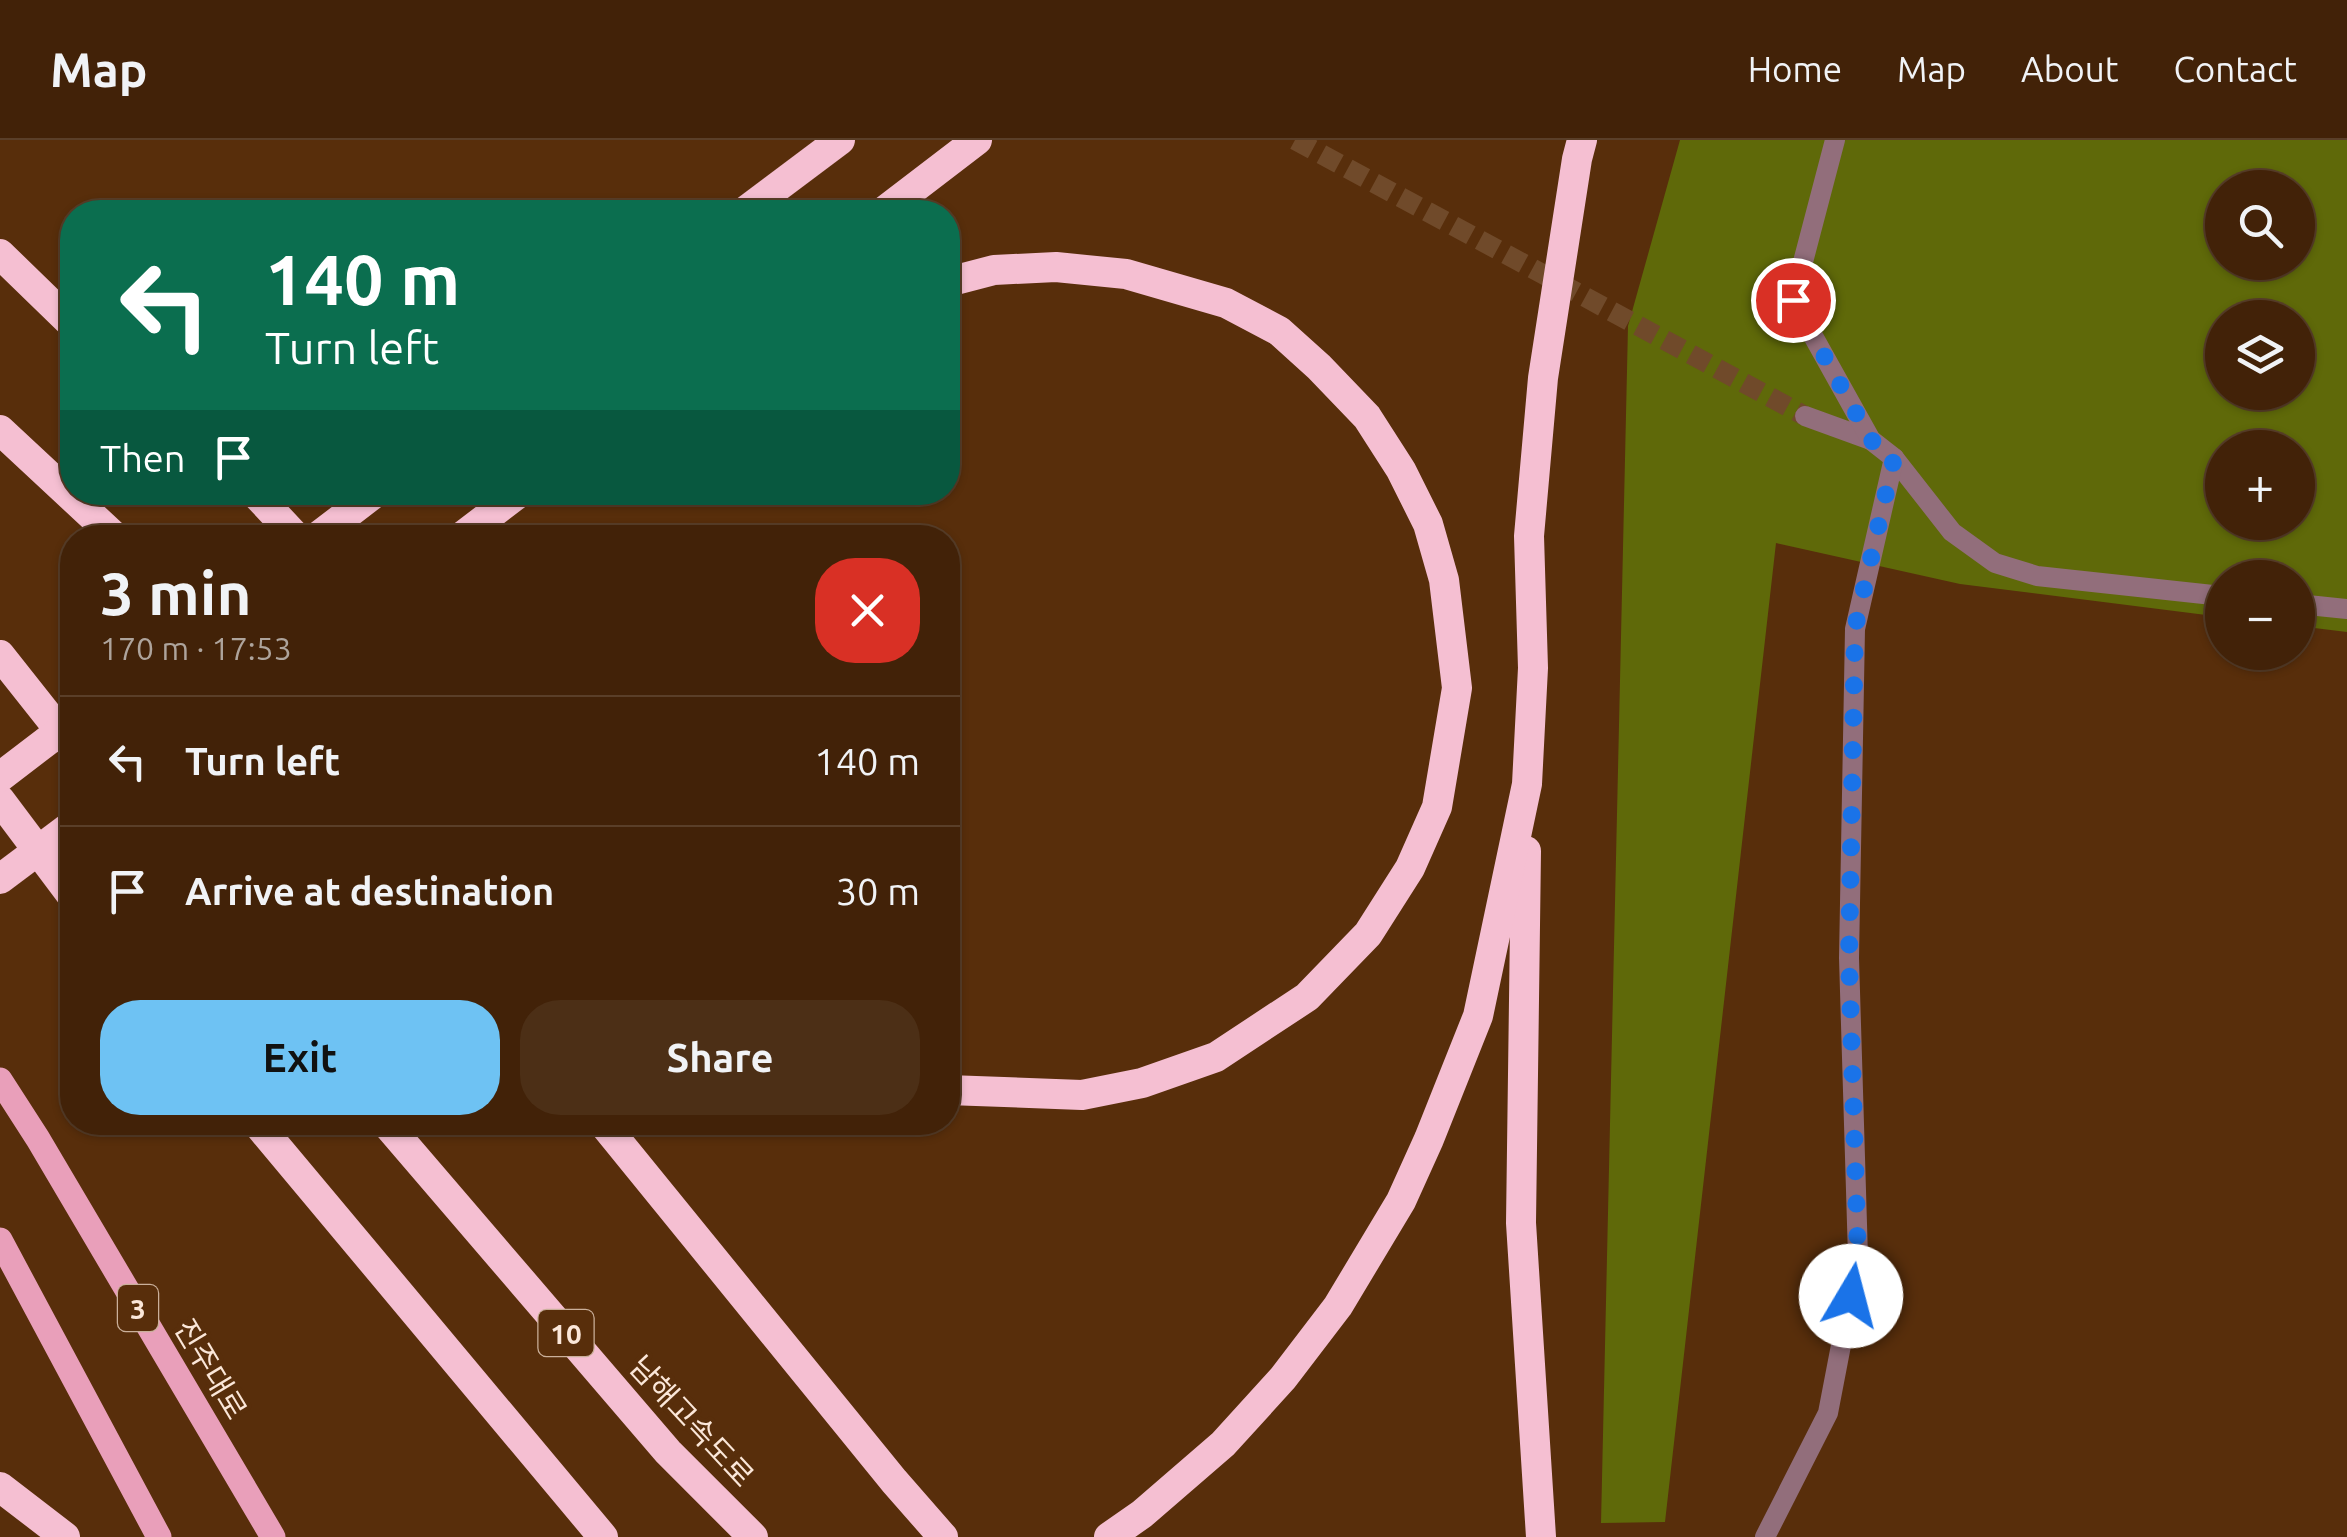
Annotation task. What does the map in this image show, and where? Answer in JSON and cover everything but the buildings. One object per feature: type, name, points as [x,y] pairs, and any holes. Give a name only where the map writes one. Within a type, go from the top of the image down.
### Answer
[{"type":"highway","points":[[760,200],[840,140]]},
{"type":"highway","points":[[899,200],[977,140]]},
{"type":"highway","points":[[1541,1537],[1521,1223],[1527,784],[1533,668],[1529,536],[1542,378],[1582,140]]},
{"type":"highway","points":[[0,254],[60,312]]},
{"type":"highway","points":[[960,279],[994,270],[1056,267],[1126,274],[1226,302],[1279,331],[1368,418],[1428,524],[1444,580],[1458,688],[1437,807],[1410,868],[1368,934],[1307,997],[1216,1057],[1142,1083],[1082,1094],[960,1090]]},
{"type":"highway","points":[[0,430],[60,486]]},
{"type":"highway","points":[[81,505],[102,525]]},
{"type":"highway","points":[[266,505],[285,525]]},
{"type":"highway","points":[[333,525],[359,505]]},
{"type":"highway","points":[[477,525],[503,505]]},
{"type":"highway","points":[[0,655],[60,731]]},
{"type":"highway","points":[[0,776],[60,731]]},
{"type":"highway","points":[[1109,1537],[1142,1514],[1223,1444],[1282,1378],[1338,1306],[1400,1201],[1478,1016],[1527,784]]},
{"type":"highway","points":[[0,800],[60,880]]},
{"type":"highway","points":[[0,879],[60,835]]},
{"type":"highway","points":[[267,1135],[602,1537]]},
{"type":"highway","name":"남해고속도로","points":[[396,1135],[668,1452],[753,1537]]},
{"type":"highway","points":[[613,1135],[944,1537]]},
{"type":"highway","points":[[0,1486],[65,1537]]},
{"type":"main road","name":"진주대로","points":[[0,1080],[273,1537]]},
{"type":"main road","points":[[0,1240],[159,1537]]},
{"type":"street","points":[[1835,140],[1793,300],[1871,440]]},
{"type":"street","points":[[1805,416],[1871,440],[1894,458],[1952,532],[1994,563],[2037,576],[2205,594]]},
{"type":"street","points":[[1765,1537],[1828,1413],[1858,1258],[1849,958],[1855,628],[1894,458]]},
{"type":"street","points":[[2315,606],[2347,609]]},
{"type":"green space","points":[[1680,140],[2347,140],[2347,632],[2315,628],[2315,560],[2205,560],[2205,615],[1960,584],[1776,543],[1665,1522],[1601,1523],[1628,326]]},
{"type":"tunnel","points":[[1295,140],[1805,416]]},
{"type":"route","points":[[1793,300],[1871,440],[1894,458],[1855,628],[1849,958],[1858,1258],[1851,1296]]}]
